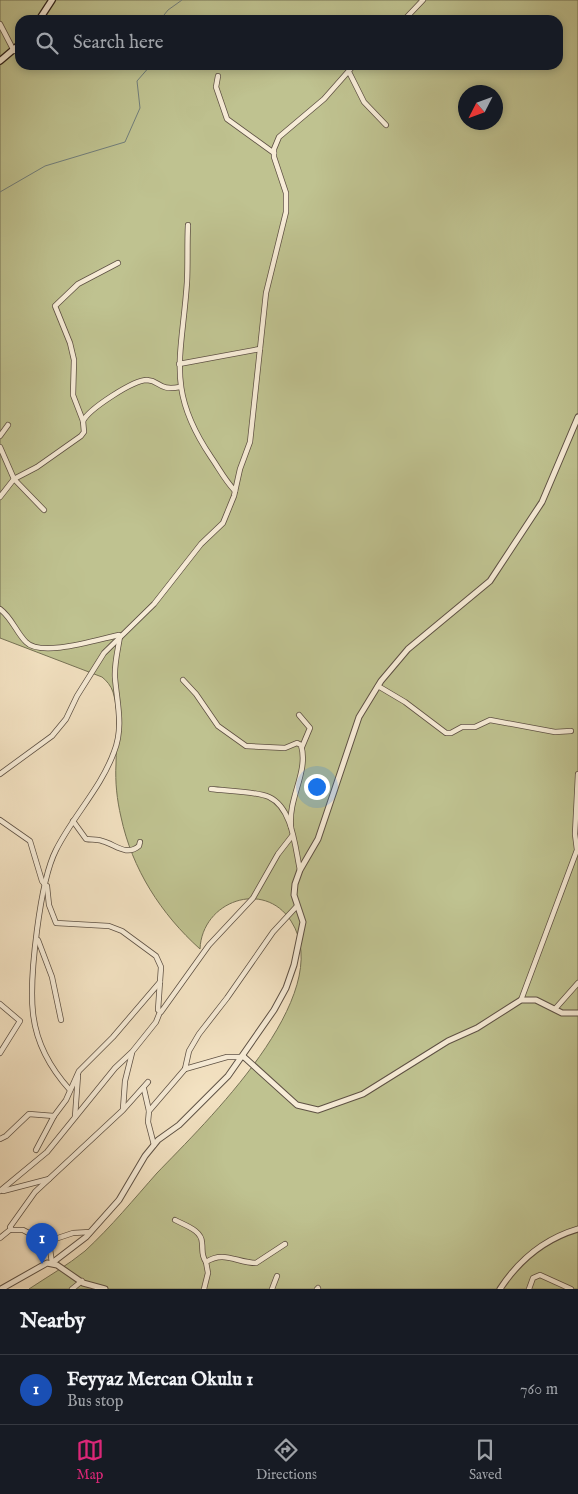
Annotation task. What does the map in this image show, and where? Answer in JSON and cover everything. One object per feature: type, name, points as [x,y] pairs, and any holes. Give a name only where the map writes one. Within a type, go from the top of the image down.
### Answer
[{"type":"main road","points":[[42,15],[52,0]]},
{"type":"main road","points":[[0,61],[14,51]]},
{"type":"street","points":[[409,15],[423,0]]},
{"type":"street","points":[[0,24],[14,51]]},
{"type":"street","points":[[0,774],[52,736],[66,719],[77,696],[104,653],[154,604],[201,544],[223,523],[250,442],[266,293],[286,212],[286,192],[274,153],[279,137],[324,99],[349,72],[364,102],[386,124]]},
{"type":"street","points":[[218,76],[216,87],[227,119],[274,153]]},
{"type":"street","points":[[188,225],[187,281],[179,346],[180,387],[189,421],[222,476],[235,491]]},
{"type":"street","points":[[0,497],[14,479],[37,467],[84,432],[83,421],[72,395],[74,373],[70,343],[54,306],[78,284],[118,263]]},
{"type":"street","points":[[179,364],[260,349]]},
{"type":"street","points":[[83,421],[114,393],[142,381],[150,381],[165,388],[180,387]]},
{"type":"street","points":[[1,1289],[42,1264],[52,1263],[90,1232],[120,1200],[154,1145],[179,1126],[244,1057],[286,988],[294,965],[302,922],[297,906],[295,884],[300,870],[318,839],[359,717],[378,686],[408,649],[490,580],[542,502],[578,417]]},
{"type":"street","points":[[0,436],[8,425]]},
{"type":"street","points":[[0,447],[14,479],[44,510]]},
{"type":"street","points":[[0,609],[26,643],[39,649],[51,649],[121,635]]},
{"type":"street","points":[[70,1090],[57,1075],[41,1046],[33,1014],[32,983],[39,911],[55,852],[73,821],[105,774],[115,751],[120,728],[115,677],[121,635]]},
{"type":"street","points":[[182,680],[196,694],[211,719],[246,746],[285,748],[299,743],[302,747]]},
{"type":"street","points":[[378,686],[405,702],[446,733],[451,733],[462,727],[475,727],[490,720],[554,732],[571,731]]},
{"type":"street","points":[[290,827],[290,813],[301,773],[302,747],[310,728],[299,715]]},
{"type":"street","points":[[521,1000],[577,850],[575,834],[578,774]]},
{"type":"street","points":[[211,788],[270,798],[286,816],[300,870]]},
{"type":"street","points":[[0,820],[30,841],[42,881],[46,885],[49,905],[56,922],[109,926],[122,931],[156,956],[161,967],[158,1009],[160,1012]]},
{"type":"street","points":[[73,821],[86,839],[101,840],[124,851],[134,850],[140,842]]},
{"type":"street","points":[[0,1191],[46,1152],[115,1068],[132,1052],[156,1022],[160,1012],[209,945],[253,898],[278,854],[292,836]]},
{"type":"street","points":[[149,1111],[185,1069],[189,1051],[199,1034],[227,998],[273,932],[297,906]]},
{"type":"street","points":[[37,936],[52,977],[61,1020]]},
{"type":"street","points":[[36,1150],[54,1116],[66,1100],[79,1071],[113,1037],[160,982]]},
{"type":"street","points":[[554,1009],[578,982]]},
{"type":"street","points":[[185,1069],[227,1057],[244,1057],[297,1105],[318,1110],[363,1094],[448,1041],[478,1028],[521,1000],[536,1000],[562,1013],[578,1013]]},
{"type":"street","points":[[0,1004],[20,1021],[0,1053]]},
{"type":"street","points":[[123,1110],[132,1052]]},
{"type":"street","points":[[75,1119],[79,1071]]},
{"type":"street","points":[[0,1238],[11,1229],[10,1226],[35,1192],[123,1110],[144,1089],[148,1082]]},
{"type":"street","points":[[144,1089],[149,1111],[148,1128],[154,1145]]},
{"type":"street","points":[[0,1139],[6,1136],[29,1114],[54,1116]]},
{"type":"street","points":[[0,1191],[50,1179]]},
{"type":"street","points":[[175,1220],[200,1235],[202,1253],[208,1273],[204,1289]]},
{"type":"street","points":[[11,1229],[23,1230],[49,1242],[73,1233],[90,1232]]},
{"type":"street","points":[[500,1289],[521,1261],[557,1235],[578,1229]]},
{"type":"street","points":[[49,1242],[52,1263],[82,1282],[105,1289]]},
{"type":"street","points":[[206,1262],[218,1256],[224,1256],[256,1263],[285,1244]]},
{"type":"street","points":[[529,1289],[530,1281],[540,1275],[570,1289]]},
{"type":"street","points":[[272,1289],[277,1276]]},
{"type":"street","points":[[72,1289],[82,1282]]},
{"type":"street","points":[[82,1282],[88,1289]]},
{"type":"green space","points":[[0,0],[578,0],[578,1289],[29,1289],[72,1261],[95,1242],[205,1123],[260,1056],[282,1020],[297,985],[301,951],[291,921],[279,908],[266,901],[251,899],[236,901],[223,908],[211,918],[203,932],[200,949],[173,921],[150,889],[132,855],[120,811],[116,771],[117,719],[113,692],[102,677],[0,638]]},
{"type":"waterway","points":[[164,15],[182,0]]},
{"type":"waterway","points":[[0,192],[45,166],[125,142],[140,108],[137,81],[147,70]]},
{"type":"place","name":"Feyyaz Mercan Okulu 1","points":[[42,1264]]}]
